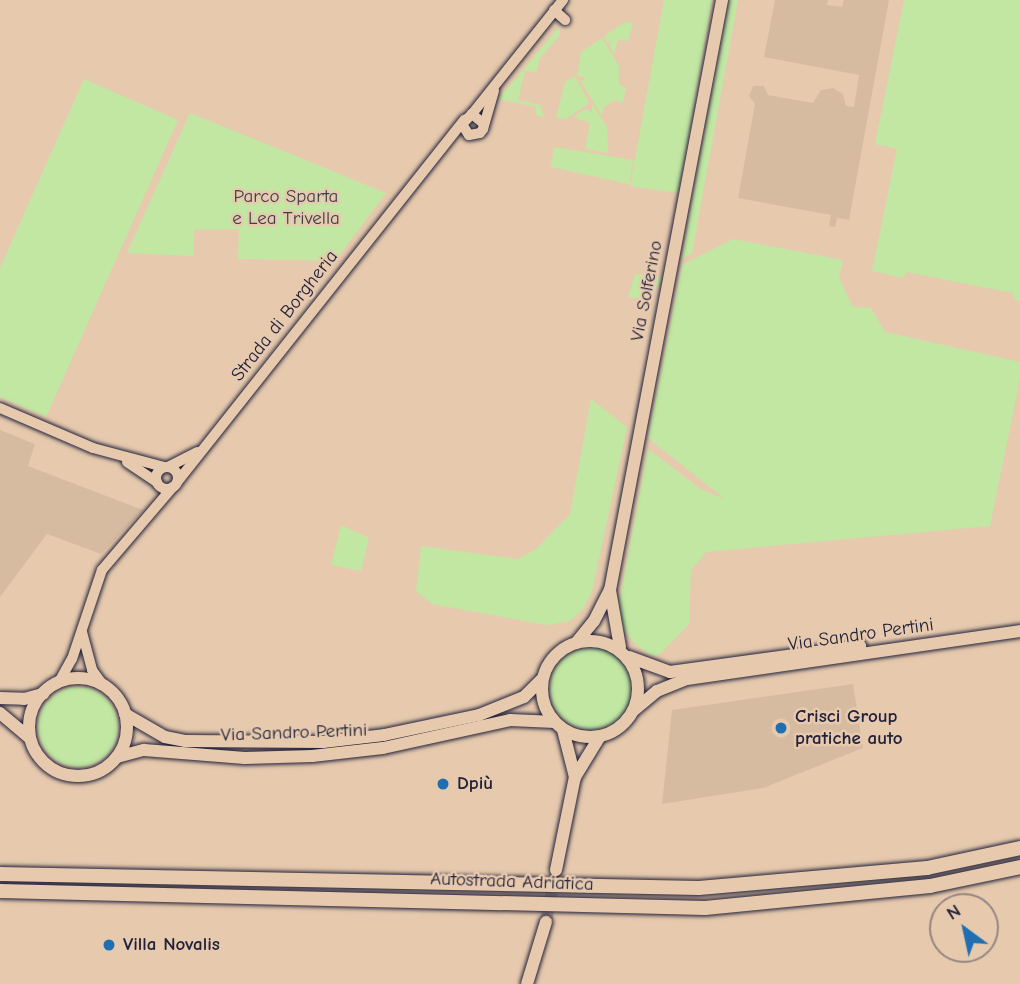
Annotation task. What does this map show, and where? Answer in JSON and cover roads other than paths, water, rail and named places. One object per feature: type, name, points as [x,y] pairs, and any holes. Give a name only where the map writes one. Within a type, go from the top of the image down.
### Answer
[{"type":"highway","name":"Autostrada Adriatica","points":[[0,874],[699,888],[927,868],[1020,848]]},
{"type":"highway","name":"Autostrada Adriatica","points":[[0,891],[705,908],[930,886],[1020,867]]},
{"type":"main road","name":"Via Solferino","points":[[576,643],[594,621],[610,590],[722,0]]},
{"type":"main road","name":"Via Solferino","points":[[610,590],[620,647]]},
{"type":"main road","name":"Via Sandro Pertini","points":[[629,657],[670,671],[1020,624]]},
{"type":"main road","name":"Via Sandro Pertini","points":[[0,713],[30,738],[39,757],[68,775],[94,774],[117,758],[144,750],[245,758],[312,756],[383,748],[510,720],[559,726],[600,736],[614,732],[657,691],[687,679],[1020,631]]},
{"type":"main road","points":[[576,643],[620,647]]},
{"type":"main road","name":"Via Sandro Pertini","points":[[102,684],[125,713],[165,737],[185,741],[258,744],[354,739],[489,712],[524,697],[543,678],[559,652],[576,643]]},
{"type":"main road","name":"Via Sandro Pertini","points":[[620,647],[629,657],[638,685],[633,711]]},
{"type":"main road","points":[[30,738],[34,707],[43,694],[59,682],[73,678],[102,684]]},
{"type":"main road","points":[[543,678],[544,705],[559,726],[575,777]]},
{"type":"main road","points":[[0,698],[43,694]]},
{"type":"main road","points":[[117,758],[126,736],[125,713]]},
{"type":"main road","points":[[556,870],[575,777],[600,736]]},
{"type":"main road","points":[[527,984],[546,922]]},
{"type":"street","name":"Strada di Borgheria","points":[[59,682],[82,628],[102,570],[175,484],[448,138],[563,0]]},
{"type":"street","points":[[554,10],[565,20]]},
{"type":"street","points":[[448,138],[480,133],[497,79]]},
{"type":"street","points":[[469,135],[468,117],[484,124]]},
{"type":"street","points":[[0,408],[118,456],[175,470],[175,484],[158,484],[118,456]]},
{"type":"street","name":"Strada di Borgheria","points":[[153,511],[158,471],[200,449]]},
{"type":"street","points":[[82,628],[92,670],[102,684]]},
{"type":"tunnel","points":[[546,922],[556,870]]},
{"type":"place","name":"Crisci Group pratiche auto","points":[[781,728]]},
{"type":"place","name":"Dpiù","points":[[443,784]]},
{"type":"place","name":"Villa Novalis","points":[[109,945]]},
{"type":"park label","name":"Parco Sparta e Lea Trivella","points":[[286,208]]}]
